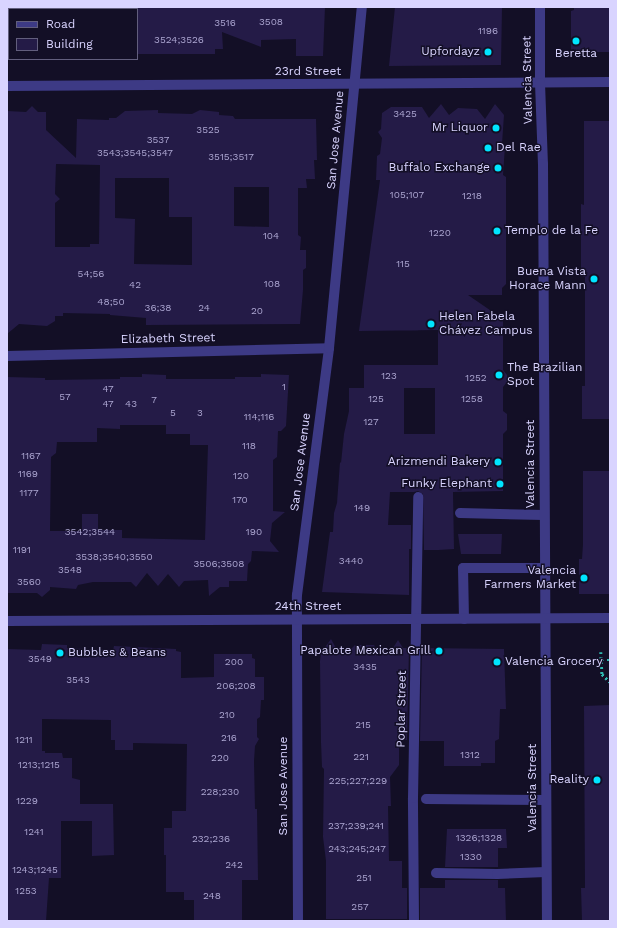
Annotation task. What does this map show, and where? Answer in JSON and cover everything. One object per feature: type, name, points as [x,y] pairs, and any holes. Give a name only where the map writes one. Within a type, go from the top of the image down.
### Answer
[{"type":"street","name":"San Jose Avenue","points":[[298,921],[297,595],[329,348],[362,7]]},
{"type":"street","name":"Valencia Street","points":[[540,7],[540,83],[543,172],[544,618],[547,921]]},
{"type":"street","name":"23rd Street","points":[[7,86],[610,82]]},
{"type":"street","name":"Elizabeth Street","points":[[7,356],[329,348]]},
{"type":"street","name":"Poplar Street","points":[[414,921],[413,798],[418,497]]},
{"type":"street","points":[[460,513],[544,515]]},
{"type":"street","points":[[464,619],[463,568],[544,568]]},
{"type":"street","name":"24th Street","points":[[7,622],[610,618]]},
{"type":"street","points":[[426,799],[546,800]]},
{"type":"street","points":[[436,873],[497,874],[546,872]]},
{"type":"path","points":[[601,652],[602,674],[610,682]]},
{"type":"path","points":[[602,660],[610,660]]},
{"type":"building","points":[[325,7],[323,56],[296,56],[296,39],[261,40],[261,47],[222,32],[223,49],[215,49],[215,54],[138,54],[137,8]]},
{"type":"building","points":[[395,7],[502,7],[501,65],[389,66]]},
{"type":"building","points":[[574,7],[610,7],[610,52],[574,52],[574,49],[571,50],[571,11],[574,10]]},
{"type":"building","points":[[441,104],[449,115],[458,108],[477,109],[485,119],[495,104],[504,115],[502,144],[505,146],[503,175],[506,177],[506,284],[502,288],[502,295],[468,295],[503,319],[503,370],[507,375],[507,382],[503,387],[503,411],[507,414],[507,430],[503,434],[503,491],[453,492],[454,549],[438,550],[424,550],[423,494],[418,491],[390,492],[388,525],[411,525],[411,549],[409,549],[409,595],[322,592],[330,532],[333,532],[334,513],[337,503],[340,462],[341,463],[344,434],[349,411],[349,388],[364,388],[364,365],[438,365],[438,330],[359,331],[380,180],[376,180],[377,156],[380,154],[382,138],[378,132],[381,129],[382,113],[391,107],[422,107],[429,118]],"holes":[[[404,388],[435,388],[435,434],[404,434]]]},
{"type":"building","points":[[32,106],[38,112],[46,112],[46,130],[76,158],[77,119],[109,120],[109,118],[116,118],[125,111],[158,110],[158,113],[192,114],[200,110],[219,112],[219,115],[233,116],[235,119],[316,119],[317,160],[314,160],[315,179],[306,179],[307,188],[298,188],[298,235],[301,237],[300,250],[306,250],[306,268],[303,270],[300,324],[146,325],[146,318],[110,314],[63,313],[63,316],[55,316],[55,321],[47,326],[19,324],[7,334],[7,111],[26,112]],"holes":[[[56,164],[100,165],[99,244],[90,244],[90,247],[55,247],[55,203],[60,199],[55,194]],[[115,178],[169,178],[169,217],[192,217],[192,265],[134,264],[135,219],[115,218]],[[234,187],[269,187],[269,227],[234,226]]]},
{"type":"building","name":"Buena Vista Horace Mann","points":[[584,121],[610,121],[610,419],[582,419],[582,386],[585,386],[585,277],[581,276],[581,204],[584,205]]},
{"type":"building","points":[[142,374],[166,375],[166,379],[235,379],[235,377],[261,377],[261,374],[289,375],[286,426],[281,431],[278,431],[277,457],[273,460],[273,511],[285,512],[272,523],[270,541],[279,552],[252,551],[251,561],[248,564],[247,581],[229,581],[229,587],[220,587],[209,596],[208,580],[184,581],[179,587],[168,574],[158,586],[147,573],[136,587],[131,582],[93,582],[78,585],[76,589],[50,587],[50,590],[42,597],[37,593],[7,593],[7,377],[45,378],[45,380],[120,379],[120,377],[142,377]],"holes":[[[120,425],[166,425],[166,434],[190,434],[190,445],[208,445],[205,540],[122,538],[122,530],[98,530],[98,514],[82,514],[82,531],[50,531],[51,457],[56,453],[57,442],[97,442],[97,428],[120,429]]]},
{"type":"building","points":[[583,471],[610,471],[610,594],[579,594],[579,559],[582,559],[583,544]]},
{"type":"building","points":[[458,534],[502,534],[501,554],[461,554]]},
{"type":"building","points":[[331,639],[336,648],[352,648],[355,645],[374,645],[376,648],[393,648],[398,640],[403,648],[409,648],[407,740],[401,740],[401,744],[399,744],[399,765],[390,777],[391,806],[388,806],[389,861],[402,861],[402,888],[407,888],[407,919],[326,919],[326,861],[323,837],[324,769],[322,767],[321,742],[320,661],[321,653]]},
{"type":"building","points":[[42,644],[67,645],[67,648],[113,650],[114,646],[176,649],[176,651],[181,652],[181,678],[214,677],[214,654],[252,654],[252,658],[255,659],[255,677],[264,677],[264,700],[261,700],[260,717],[257,719],[257,737],[259,739],[255,746],[254,761],[255,809],[257,809],[258,880],[242,880],[242,921],[194,921],[194,900],[184,900],[184,892],[166,892],[164,828],[172,828],[172,811],[186,811],[187,744],[133,743],[133,750],[115,750],[115,740],[111,740],[111,720],[42,719],[42,751],[45,751],[45,753],[62,753],[63,758],[72,758],[72,778],[80,780],[80,804],[113,804],[114,855],[92,856],[92,821],[61,821],[61,878],[49,878],[46,921],[7,921],[7,649],[41,650]]},
{"type":"building","points":[[422,648],[504,649],[506,709],[500,709],[499,739],[495,741],[495,763],[481,763],[481,766],[444,766],[444,741],[420,741]]},
{"type":"building","points":[[610,705],[610,921],[582,921],[581,888],[585,888],[584,706]]},
{"type":"building","points":[[447,829],[506,829],[507,848],[498,848],[498,867],[445,867]]},
{"type":"building","points":[[445,880],[498,880],[498,888],[505,888],[506,921],[420,920],[420,888],[445,888]]},
{"type":"place","name":"Beretta","points":[[576,41]]},
{"type":"place","name":"Upfordayz","points":[[488,52]]},
{"type":"place","name":"Mr Liquor","points":[[496,128]]},
{"type":"place","name":"Del Rae","points":[[488,148]]},
{"type":"place","name":"Buffalo Exchange","points":[[498,168]]},
{"type":"place","name":"Templo de la Fe","points":[[497,231]]},
{"type":"place","name":"Buena Vista Horace Mann","points":[[594,279]]},
{"type":"place","name":"Helen Fabela Chávez Campus","points":[[431,324]]},
{"type":"place","name":"The Brazilian Spot","points":[[499,375]]},
{"type":"place","name":"Arizmendi Bakery","points":[[498,462]]},
{"type":"place","name":"Funky Elephant","points":[[500,484]]},
{"type":"place","name":"Valencia Farmers Market","points":[[584,578]]},
{"type":"place","name":"Papalote Mexican Grill","points":[[439,651]]},
{"type":"place","name":"Bubbles & Beans","points":[[60,653]]},
{"type":"place","name":"Valencia Grocery","points":[[497,662]]},
{"type":"place","name":"Reality","points":[[597,780]]}]
